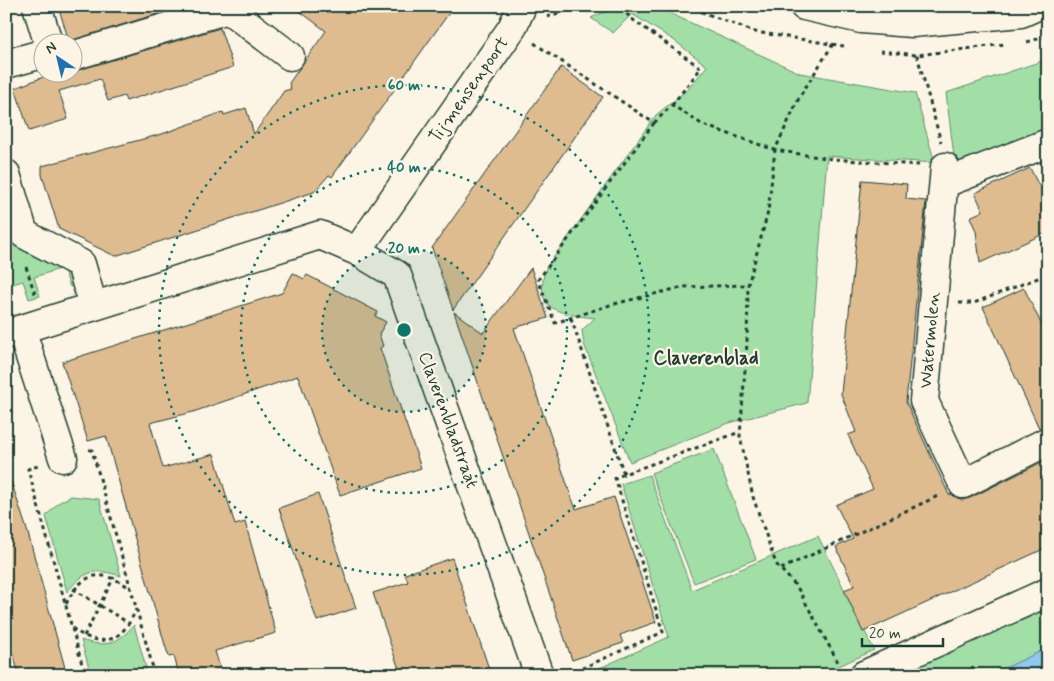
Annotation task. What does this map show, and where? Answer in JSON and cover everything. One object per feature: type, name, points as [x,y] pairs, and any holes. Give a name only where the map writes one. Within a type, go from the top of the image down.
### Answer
[{"type":"street","points":[[37,6],[45,32]]},
{"type":"street","name":"Tijmensenpoort","points":[[357,251],[517,17],[536,6]]},
{"type":"street","points":[[804,6],[861,19],[912,23],[1021,13],[1038,6]]},
{"type":"street","points":[[82,53],[228,9],[290,56]]},
{"type":"street","points":[[6,64],[32,57]]},
{"type":"street","points":[[945,175],[1048,143]]},
{"type":"street","points":[[6,174],[24,234],[80,264],[93,306]]},
{"type":"street","name":"Watermolen","points":[[945,175],[924,402],[963,484]]},
{"type":"street","name":"Claverenbladstraat","points":[[24,328],[320,235],[357,251],[397,275],[539,675]]},
{"type":"street","points":[[24,328],[63,458]]},
{"type":"street","points":[[963,484],[1048,441]]},
{"type":"street","points":[[854,673],[1048,592]]},
{"type":"path","points":[[623,6],[629,17],[701,68],[672,105],[654,123],[538,280],[555,323],[610,305],[683,287],[748,285]]},
{"type":"path","points":[[517,17],[654,123]]},
{"type":"path","points":[[833,44],[800,96],[775,150],[768,212],[748,285],[747,343],[740,432],[741,448],[753,497],[776,564],[797,587],[854,673]]},
{"type":"path","points":[[672,105],[702,125],[775,150],[945,175],[938,128],[917,55]]},
{"type":"path","points":[[21,260],[26,268],[24,328]]},
{"type":"path","points":[[934,303],[974,303],[1048,274]]},
{"type":"path","points":[[571,318],[624,474]]},
{"type":"path","points":[[568,675],[663,632],[615,478],[740,432]]},
{"type":"path","points":[[85,675],[28,469],[92,450],[155,675]]},
{"type":"path","points":[[781,569],[963,484]]},
{"type":"path","points":[[66,605],[73,589],[86,578],[99,575],[114,577],[131,589]]},
{"type":"path","points":[[84,636],[114,577]]},
{"type":"path","points":[[73,589],[130,624]]},
{"type":"path","points":[[72,628],[84,636],[100,641],[121,635],[130,624],[136,608]]},
{"type":"green space","points":[[618,6],[654,6],[800,73],[915,93],[935,163],[827,156],[807,403],[729,423],[630,462],[584,344],[582,330],[595,318],[571,315],[552,308],[546,302],[543,293],[543,282],[546,268],[656,115],[688,89],[707,66],[675,41],[632,14],[613,33],[591,18]]},
{"type":"green space","points":[[1048,59],[1048,129],[956,172],[946,93]]},
{"type":"green space","points":[[14,236],[70,266],[77,284],[70,287],[63,268],[34,277],[40,296],[29,299],[23,281],[6,286],[6,238]]},
{"type":"green space","points":[[714,449],[756,559],[694,583],[651,473]]},
{"type":"green space","points":[[649,475],[692,590],[818,536],[874,650],[819,675],[584,675],[669,637],[621,484]]},
{"type":"green space","points":[[71,496],[99,499],[121,576],[104,572],[91,573],[79,579],[67,592],[46,516],[58,503]]},
{"type":"green space","points":[[1048,603],[1048,648],[990,675],[892,675]]},
{"type":"green space","points":[[134,625],[148,675],[91,675],[81,640],[97,644],[110,643],[122,636]]},
{"type":"water","points":[[1048,648],[1048,675],[990,675]]},
{"type":"building","points":[[58,6],[183,6],[82,37],[82,32],[66,32]]},
{"type":"building","points":[[293,6],[454,6],[332,177],[329,175],[314,192],[115,256],[59,229],[42,175],[42,166],[162,134],[223,112],[224,115],[246,108],[254,134],[284,91],[291,89],[289,83],[326,31]]},
{"type":"building","points":[[220,28],[233,67],[126,101],[124,96],[108,101],[100,79],[59,91],[68,119],[29,131],[15,88],[32,81],[82,82],[82,69]]},
{"type":"building","points":[[561,67],[603,97],[453,310],[432,248]]},
{"type":"building","points":[[1030,168],[1039,186],[1048,182],[1048,232],[980,263],[976,231],[970,217],[983,211],[975,193]]},
{"type":"building","points":[[862,180],[907,184],[906,199],[926,201],[906,402],[949,495],[951,494],[962,500],[970,498],[1048,459],[1048,547],[863,632],[844,590],[854,586],[836,547],[853,539],[836,505],[873,489],[848,435],[856,432],[841,394]]},
{"type":"building","points":[[531,268],[548,318],[514,328],[571,496],[576,509],[614,497],[656,622],[620,635],[623,643],[572,660],[454,312],[483,333]]},
{"type":"building","points":[[293,273],[304,279],[307,275],[378,312],[375,316],[386,322],[379,334],[383,346],[380,348],[421,468],[340,495],[298,376],[193,412],[150,423],[163,468],[214,454],[235,525],[245,522],[276,633],[215,651],[222,675],[179,675],[174,656],[169,657],[165,645],[106,436],[88,441],[62,362],[282,293]]},
{"type":"building","points":[[1024,288],[1048,338],[1048,426],[1039,428],[983,307]]},
{"type":"building","points":[[6,481],[11,481],[27,530],[67,675],[19,675],[6,629]]},
{"type":"building","points":[[318,494],[356,608],[317,621],[279,508]]},
{"type":"building","points":[[452,558],[491,675],[401,675],[373,593],[408,582],[405,574]]},
{"type":"district","name":"Claverenblad","points":[[706,358]]}]
